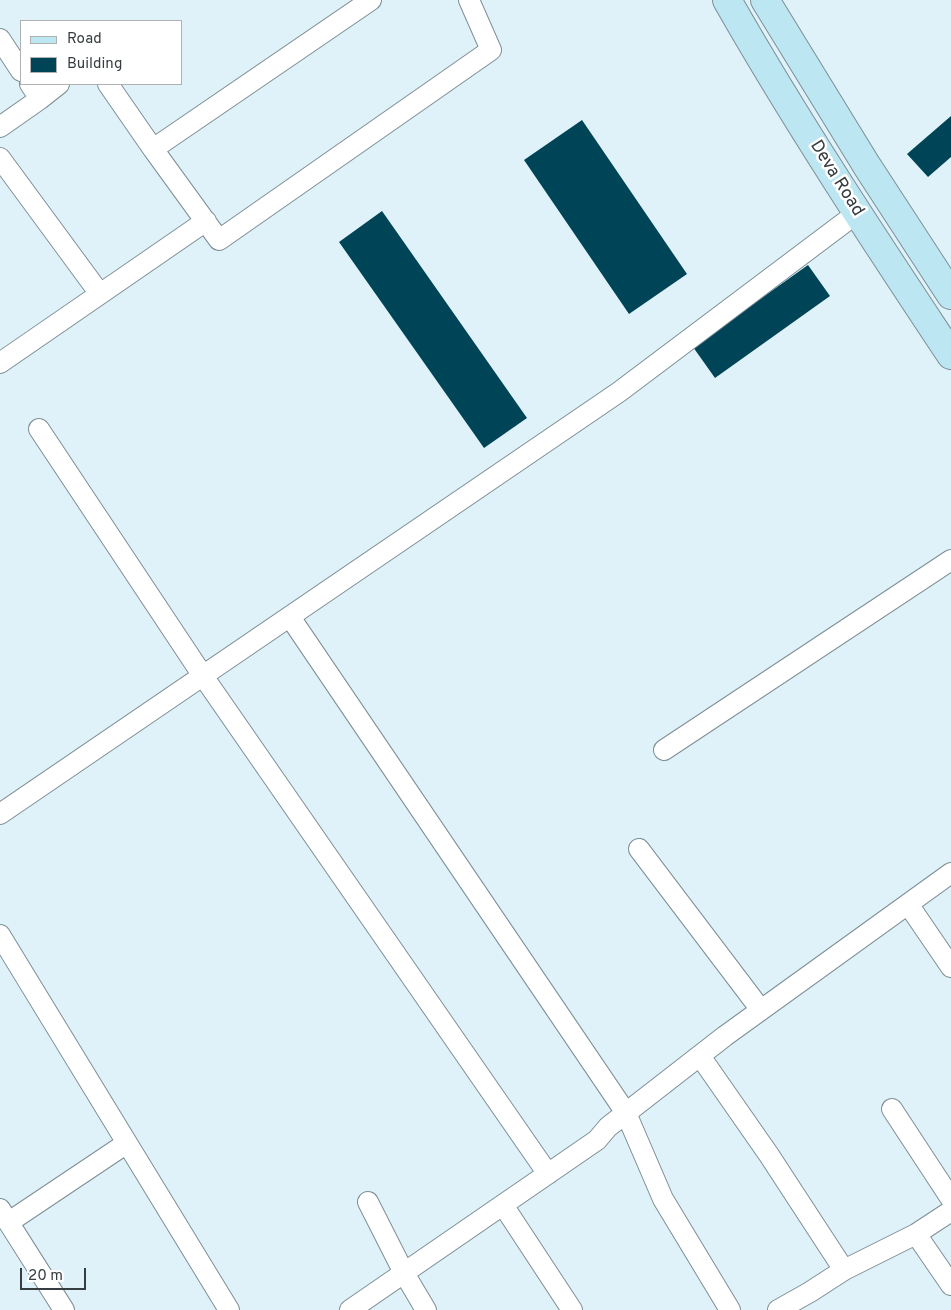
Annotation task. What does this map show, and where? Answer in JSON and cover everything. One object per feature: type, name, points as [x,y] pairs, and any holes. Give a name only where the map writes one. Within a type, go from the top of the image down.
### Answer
[{"type":"main road","name":"Deva Road","points":[[727,0],[749,39],[857,213],[951,355]]},
{"type":"main road","name":"Deva Road","points":[[765,0],[867,166],[951,295]]},
{"type":"street","points":[[153,149],[371,0]]},
{"type":"street","points":[[109,85],[219,240],[491,50],[469,0]]},
{"type":"street","points":[[0,39],[20,69]]},
{"type":"street","points":[[0,127],[35,91],[56,85]]},
{"type":"street","points":[[0,158],[100,294]]},
{"type":"street","points":[[0,814],[619,392],[857,213]]},
{"type":"street","points":[[0,363],[206,221]]},
{"type":"street","points":[[39,429],[203,676],[548,1174]]},
{"type":"street","points":[[664,750],[951,560]]},
{"type":"street","points":[[290,617],[626,1113],[663,1199],[730,1310]]},
{"type":"street","points":[[639,848],[761,1010]]},
{"type":"street","points":[[350,1310],[597,1140],[608,1127],[700,1056],[951,873]]},
{"type":"street","points":[[908,904],[951,967]]},
{"type":"street","points":[[0,935],[229,1310]]},
{"type":"street","points":[[700,1056],[769,1155],[844,1270]]},
{"type":"street","points":[[892,1109],[951,1199]]},
{"type":"street","points":[[64,1310],[4,1215],[127,1143]]},
{"type":"street","points":[[368,1202],[404,1273],[426,1310]]},
{"type":"street","points":[[503,1205],[572,1310]]},
{"type":"street","points":[[778,1310],[844,1270],[916,1234],[951,1211]]},
{"type":"street","points":[[916,1234],[951,1285]]},
{"type":"building","points":[[951,116],[951,157],[928,177],[907,154]]},
{"type":"building","points":[[582,120],[687,274],[629,314],[524,160]]},
{"type":"building","points":[[382,211],[527,418],[484,448],[339,242]]},
{"type":"building","points":[[808,265],[830,296],[715,378],[693,347]]}]
